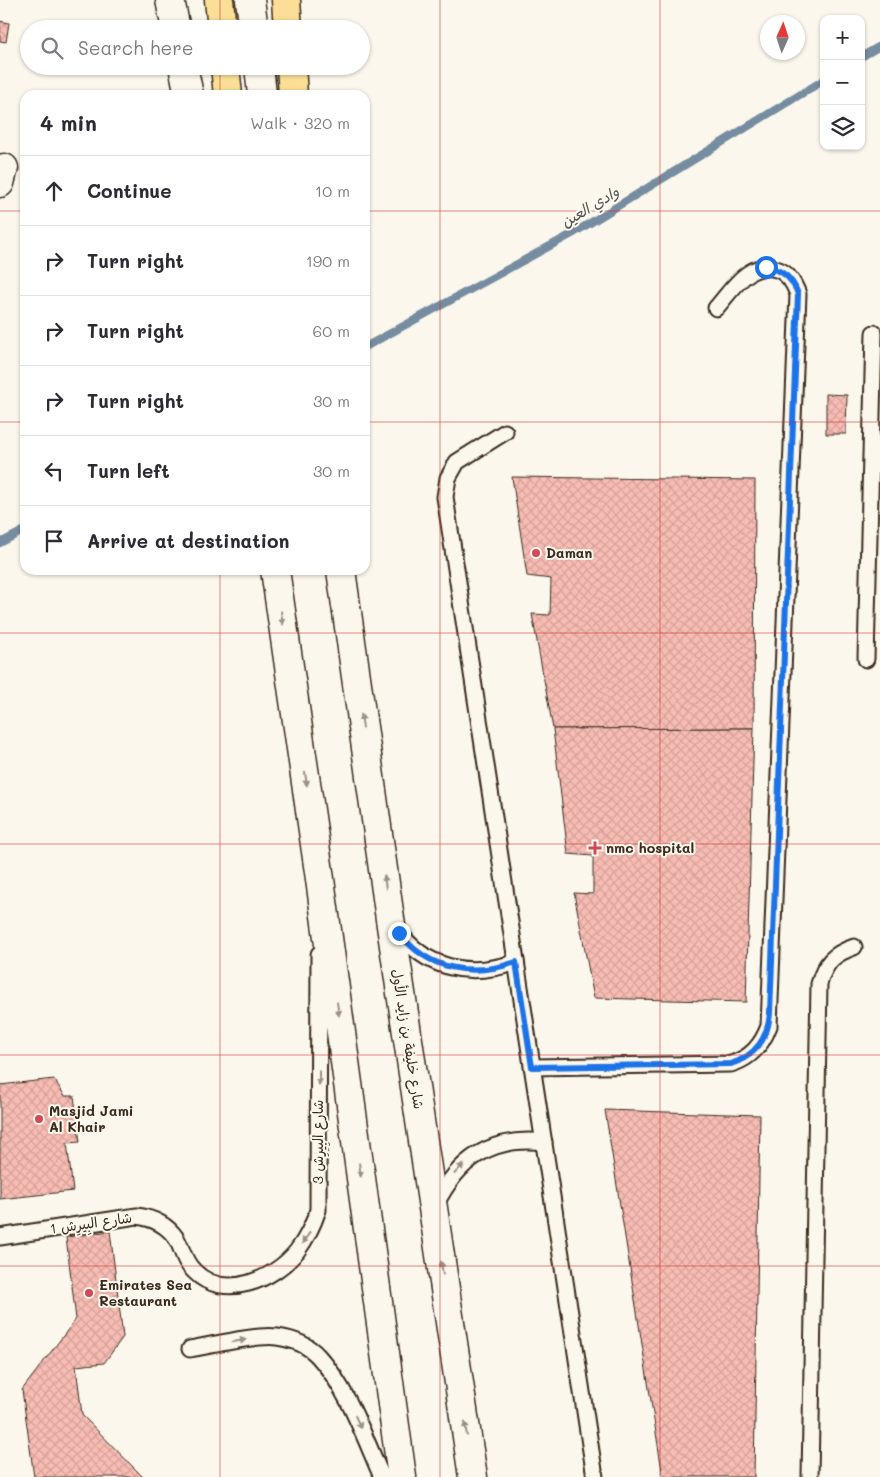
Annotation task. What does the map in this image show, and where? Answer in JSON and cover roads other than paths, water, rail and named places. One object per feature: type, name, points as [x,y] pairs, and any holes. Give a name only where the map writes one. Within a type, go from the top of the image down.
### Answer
[{"type":"main road","points":[[170,0],[174,20]]},
{"type":"main road","points":[[219,0],[221,20]]},
{"type":"main road","points":[[250,0],[253,20]]},
{"type":"main road","points":[[286,0],[287,20]]},
{"type":"main road","points":[[185,75],[188,90]]},
{"type":"main road","points":[[226,75],[227,90]]},
{"type":"main road","points":[[259,75],[261,90]]},
{"type":"main road","points":[[292,75],[293,90]]},
{"type":"main road","points":[[276,575],[319,872],[402,1477]]},
{"type":"main road","name":"شارع خليفة بن زايد الأول","points":[[341,575],[473,1477]]},
{"type":"lane","points":[[532,1067],[731,1064],[740,1061],[757,1048],[769,1026],[798,294],[795,286],[784,272],[766,267],[757,269],[742,278],[716,308]]},
{"type":"lane","points":[[866,659],[874,333]]},
{"type":"lane","points":[[505,432],[457,462],[448,478],[445,497],[595,1477]]},
{"type":"lane","name":"شارع البِيرِش 3","points":[[176,1238],[183,1257],[194,1272],[206,1280],[219,1285],[239,1286],[261,1279],[282,1266],[297,1251],[312,1230],[318,1210],[319,872]]},
{"type":"lane","points":[[390,919],[407,943],[419,954],[434,962],[467,969],[484,969],[516,962]]},
{"type":"lane","points":[[810,1477],[818,984],[822,971],[830,960],[841,951],[854,947]]},
{"type":"lane","points":[[434,1210],[443,1190],[453,1176],[464,1163],[478,1153],[510,1142],[527,1140],[544,1142]]},
{"type":"lane","name":"شارع البِيرِش 1","points":[[0,1237],[137,1216],[166,1227],[176,1238]]},
{"type":"lane","points":[[190,1349],[256,1338],[276,1337],[298,1342],[318,1354],[340,1387],[382,1477]]},
{"type":"waterway","name":"وادي العين","points":[[865,55],[880,46]]},
{"type":"waterway","name":"وادي العين","points":[[370,344],[572,234],[820,82]]},
{"type":"waterway","name":"وادي العين","points":[[0,543],[20,533]]},
{"type":"place","name":"Daman","points":[[536,553]]},
{"type":"place","name":"nmc hospital","points":[[595,848]]},
{"type":"place","name":"Masjid Jami Al Khair","points":[[39,1119]]},
{"type":"place","name":"Emirates Sea Restaurant","points":[[89,1293]]}]
